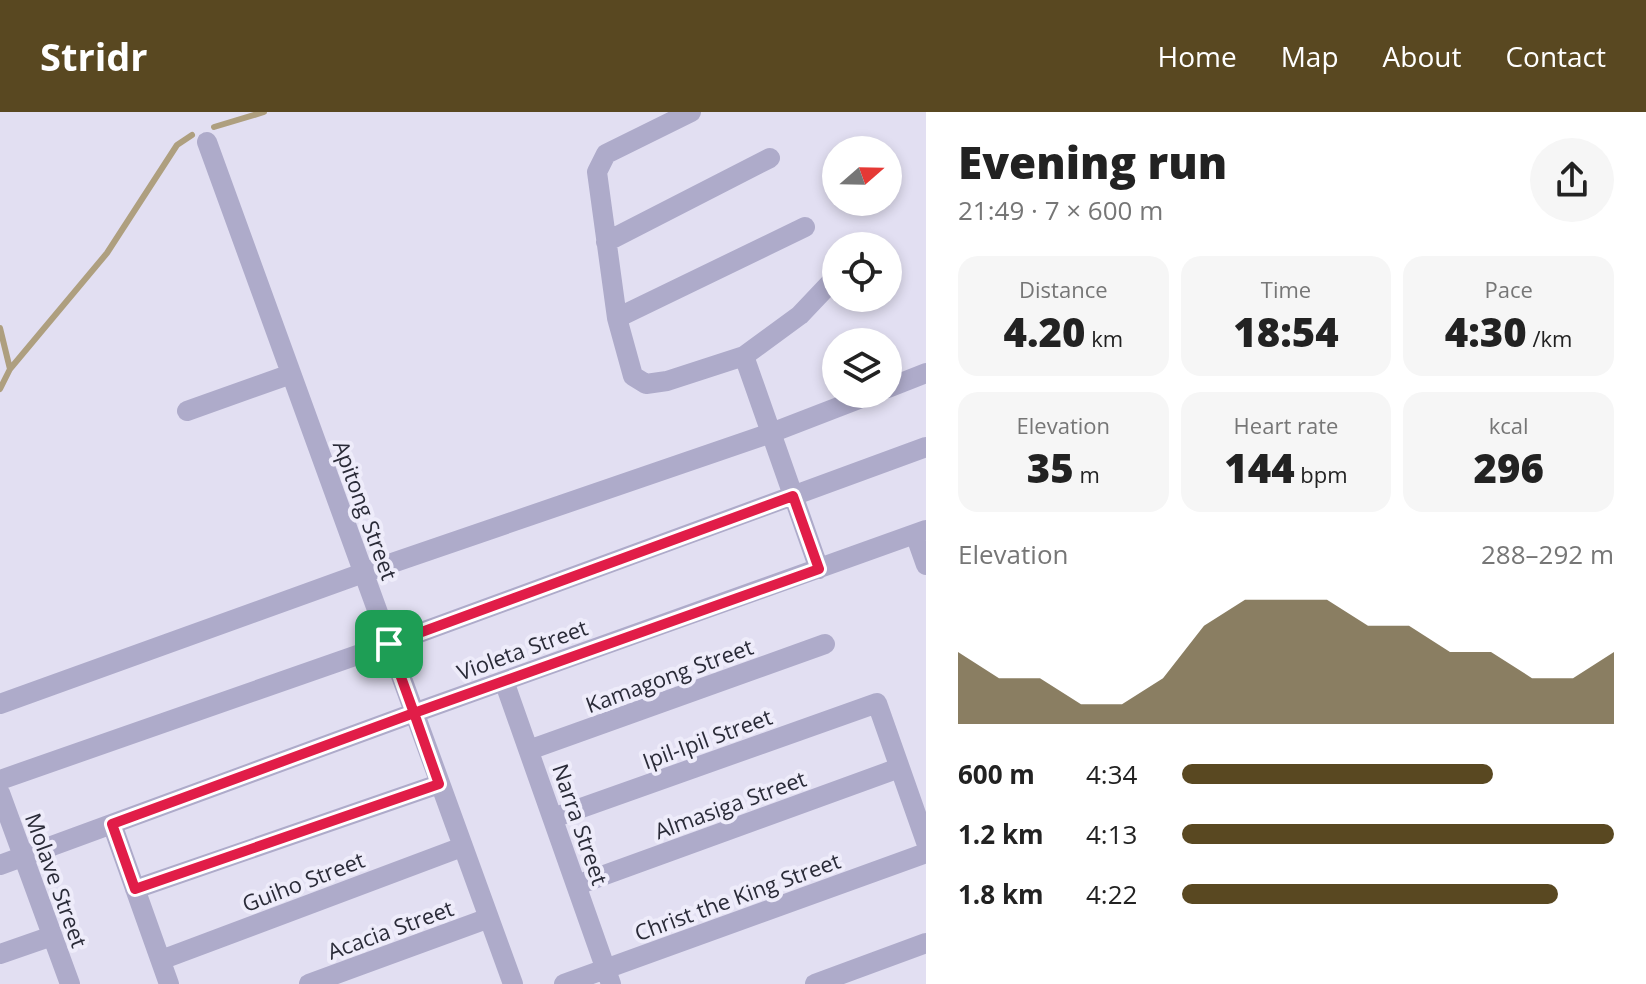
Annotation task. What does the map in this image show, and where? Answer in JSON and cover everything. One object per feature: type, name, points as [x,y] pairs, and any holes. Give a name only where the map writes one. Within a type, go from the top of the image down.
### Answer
[{"type":"street","points":[[691,112],[606,154],[597,172],[617,318],[633,376],[646,384],[667,381],[744,356],[800,315],[822,292]]},
{"type":"street","name":"Apitong Street","points":[[207,142],[513,984]]},
{"type":"street","points":[[606,242],[770,158]]},
{"type":"street","points":[[617,318],[805,227]]},
{"type":"street","points":[[744,356],[819,569]]},
{"type":"street","points":[[902,382],[926,373]]},
{"type":"street","points":[[187,411],[291,374]]},
{"type":"street","points":[[0,704],[836,408]]},
{"type":"street","points":[[0,780],[389,644],[926,447]]},
{"type":"street","points":[[920,532],[926,565]]},
{"type":"street","name":"Violeta Street","points":[[0,865],[920,532]]},
{"type":"street","name":"Kamagong Street","points":[[529,750],[825,644]]},
{"type":"street","name":"Narra Street","points":[[504,681],[608,976]]},
{"type":"street","name":"Ipil-Ipil Street","points":[[553,818],[877,703],[899,768]]},
{"type":"street","points":[[899,768],[926,842]]},
{"type":"street","name":"Almasiga Street","points":[[577,885],[899,768]]},
{"type":"street","points":[[135,889],[439,784]]},
{"type":"street","name":"Molave Street","points":[[0,793],[70,984]]},
{"type":"street","points":[[112,824],[169,984]]},
{"type":"street","name":"Guiho Street","points":[[161,960],[462,847]]},
{"type":"street","name":"Christ the King Street","points":[[564,984],[608,976],[926,853]]},
{"type":"street","name":"Acacia Street","points":[[309,984],[489,918]]},
{"type":"street","points":[[0,954],[52,936]]},
{"type":"street","points":[[815,984],[926,943]]},
{"type":"waterway","points":[[214,127],[264,112]]},
{"type":"waterway","points":[[0,389],[10,369],[107,253],[177,145],[192,135]]},
{"type":"waterway","points":[[0,328],[10,369]]},
{"type":"route","points":[[389,644],[414,713],[112,824],[135,889],[439,784],[414,713],[819,569],[793,496],[389,644]]}]
